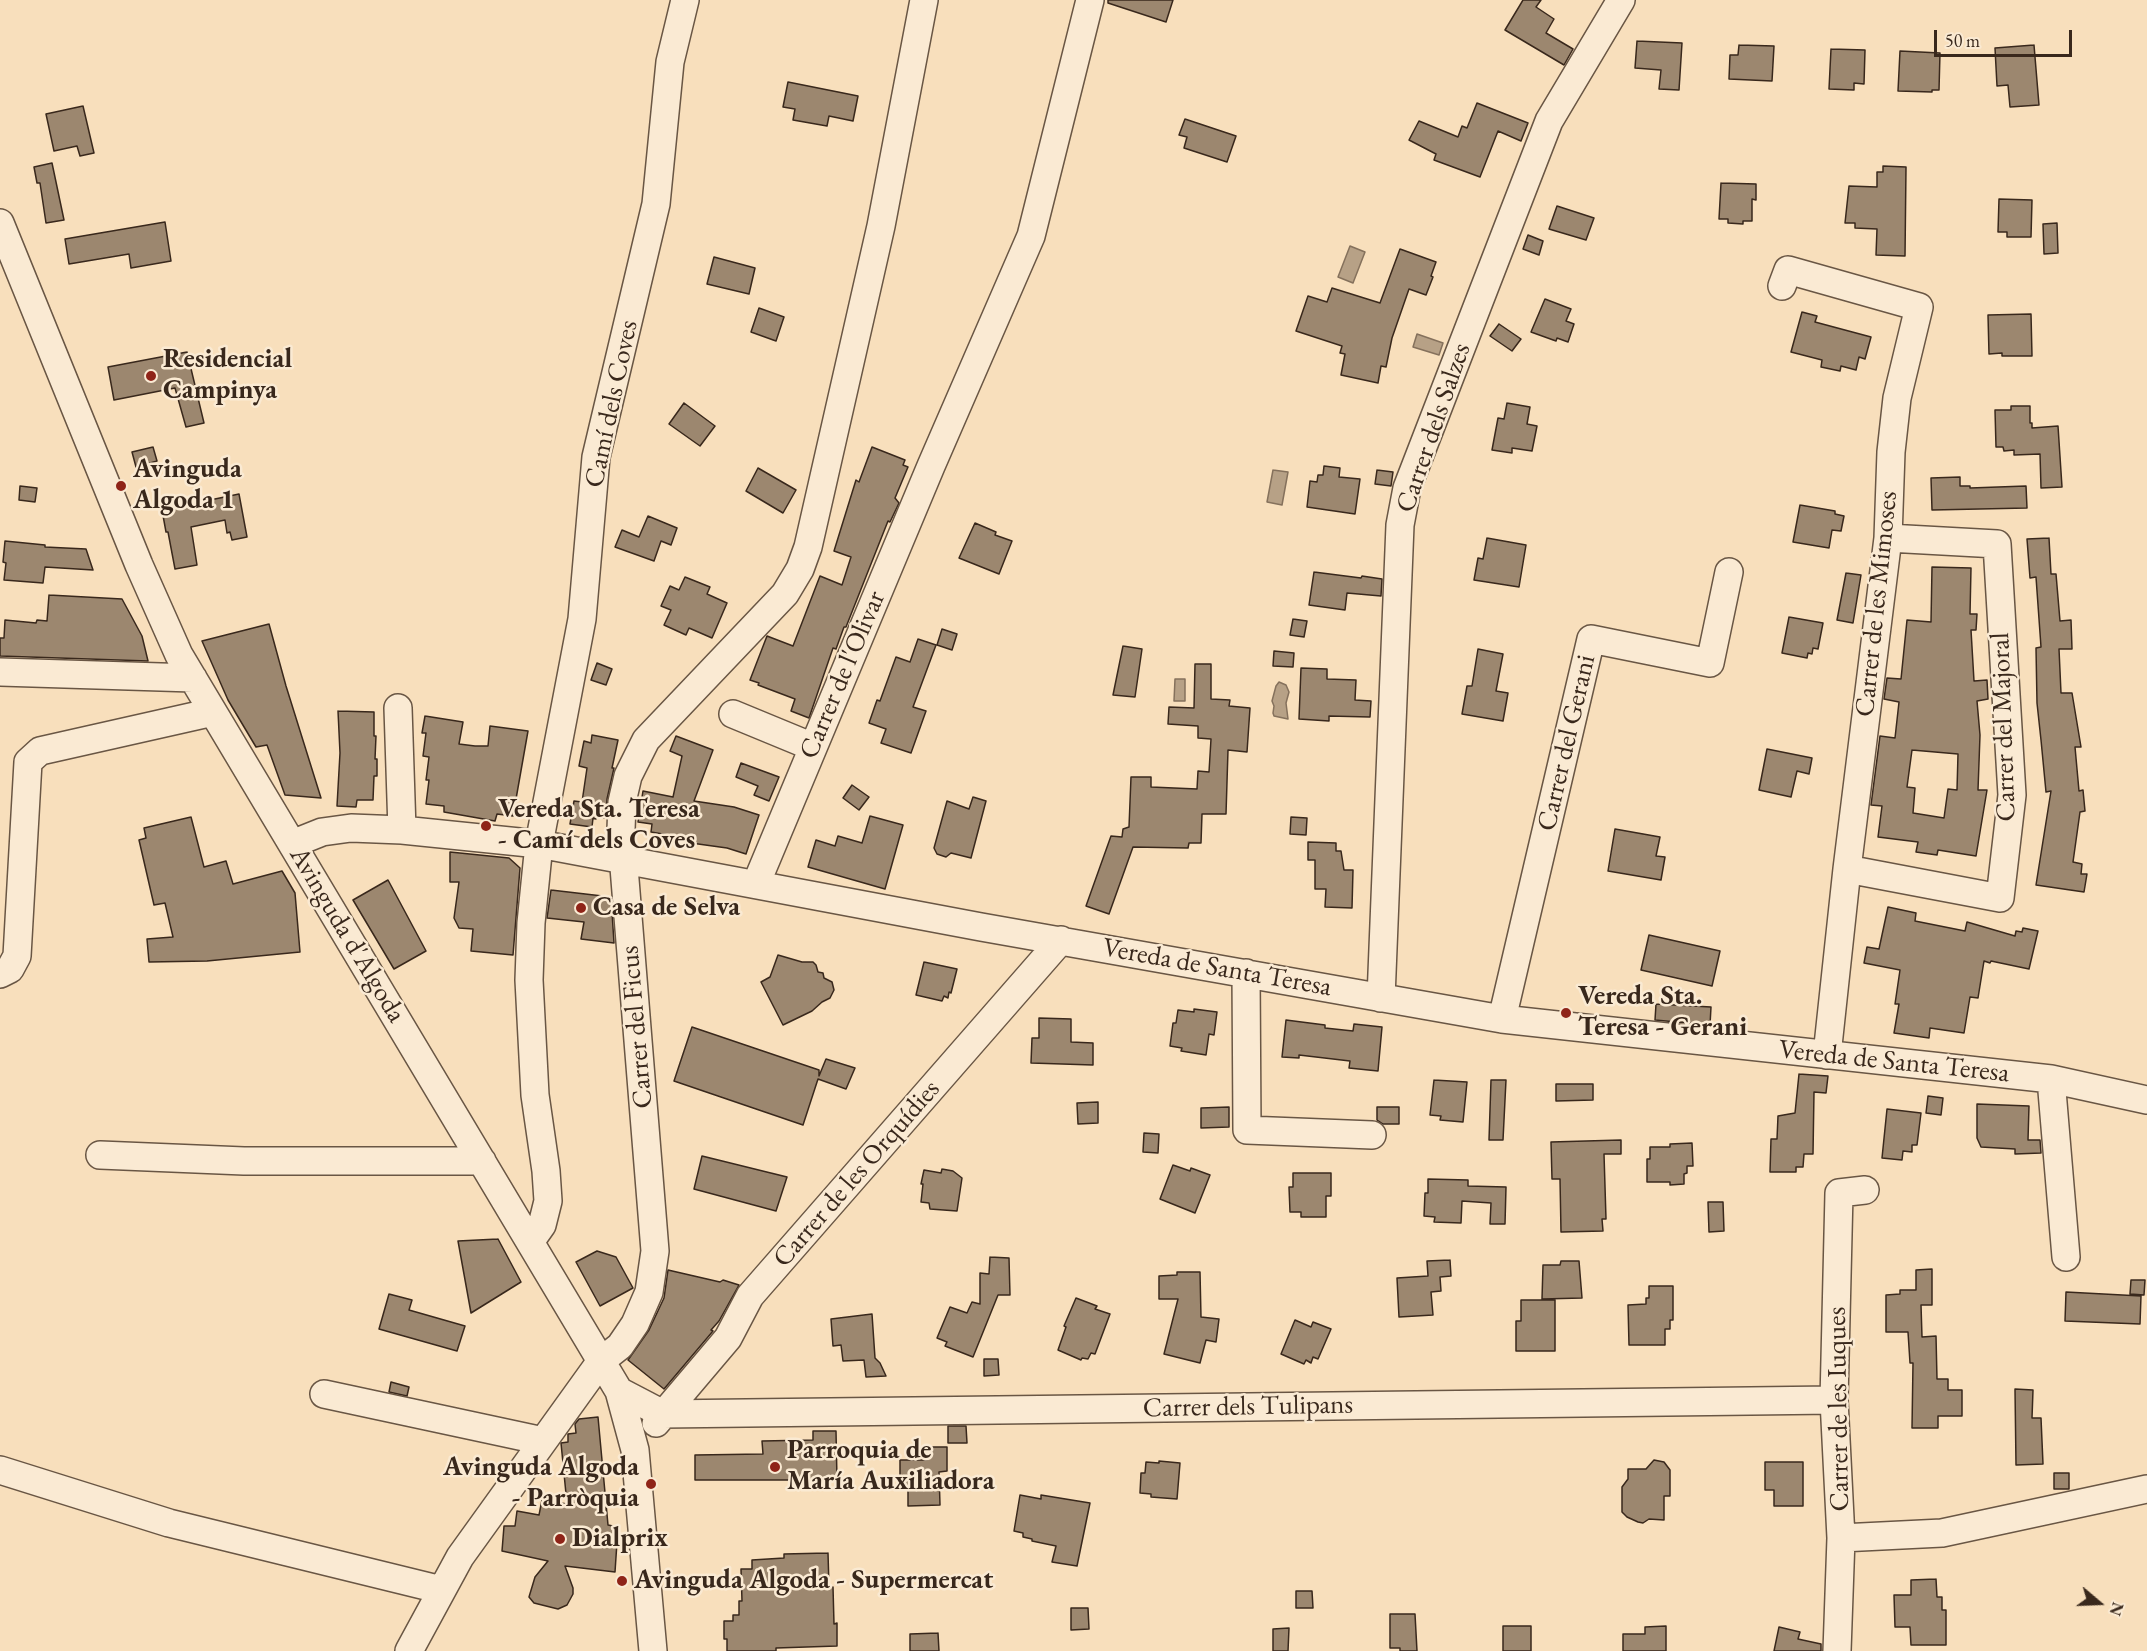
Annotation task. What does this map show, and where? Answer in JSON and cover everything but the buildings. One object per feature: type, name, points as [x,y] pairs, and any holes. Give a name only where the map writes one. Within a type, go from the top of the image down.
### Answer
[{"type":"street","name":"Camí dels Coves","points":[[530,1242],[542,1225],[548,1201],[535,1095],[528,980],[539,844],[582,619],[596,457],[656,204],[670,62],[685,0]]},
{"type":"street","name":"Carrer del Ficus","points":[[409,1651],[460,1557],[601,1361],[620,1346],[635,1324],[649,1292],[655,1251],[621,830],[622,802],[628,776],[646,740],[785,594],[800,569],[808,547],[881,226],[924,0]]},
{"type":"street","name":"Carrer de l'Olivar","points":[[756,884],[931,466],[1031,236],[1090,0]]},
{"type":"street","name":"Carrer dels Salzes","points":[[1382,998],[1400,525],[1407,488],[1550,122],[1621,0]]},
{"type":"street","name":"Avinguda d'Algoda","points":[[0,223],[139,565],[179,655],[619,1391],[635,1450],[653,1651]]},
{"type":"street","name":"Carrer de les Mimoses","points":[[1782,286],[1788,270],[1919,307],[1897,398],[1891,452],[1888,538],[1847,869],[1827,1055]]},
{"type":"street","name":"Carrer del Majoral","points":[[1847,869],[2000,898],[2012,795],[1997,544],[1888,538]]},
{"type":"street","name":"Carrer del Gerani","points":[[1502,1019],[1592,639],[1710,663],[1728,572]]},
{"type":"street","points":[[0,672],[193,678]]},
{"type":"street","points":[[398,708],[402,830]]},
{"type":"street","points":[[0,974],[10,969],[17,956],[28,762],[40,751],[213,712]]},
{"type":"street","points":[[733,714],[813,747]]},
{"type":"street","name":"Vereda de Santa Teresa","points":[[292,844],[322,832],[351,828],[402,830],[539,844],[1502,1019],[2051,1079],[2147,1100]]},
{"type":"street","name":"Carrer de les Orquídies","points":[[663,1414],[728,1338],[750,1296],[1061,940]]},
{"type":"street","points":[[1246,974],[1247,1130],[1372,1135]]},
{"type":"street","points":[[2051,1079],[2066,1257]]},
{"type":"street","points":[[100,1155],[244,1161],[482,1161]]},
{"type":"street","name":"Carrer de les Iuques","points":[[1837,1651],[1842,1538],[1834,1400],[1839,1193],[1865,1190]]},
{"type":"street","name":"Carrer dels Tulipans","points":[[619,1391],[663,1414],[1834,1400]]},
{"type":"street","points":[[324,1394],[543,1441]]},
{"type":"street","points":[[635,1450],[663,1414]]},
{"type":"street","points":[[0,1470],[169,1523],[442,1590]]},
{"type":"street","points":[[1842,1538],[1942,1533],[2147,1488]]},
{"type":"shaded area","points":[[1350,246],[1365,252],[1353,283],[1338,277]]},
{"type":"shaded area","points":[[1417,334],[1443,343],[1439,355],[1413,347]]},
{"type":"shaded area","points":[[1273,470],[1288,472],[1282,505],[1267,502]]},
{"type":"shaded area","points":[[1175,679],[1185,679],[1185,701],[1174,701]]},
{"type":"shaded area","points":[[1279,682],[1286,685],[1289,692],[1286,703],[1288,719],[1274,716],[1273,713],[1272,701]]},
{"type":"place","name":"Residencial Campinya","points":[[151,376]]},
{"type":"place","name":"Avinguda Algoda 1","points":[[121,486]]},
{"type":"place","name":"Vereda Sta. Teresa - Camí dels Coves","points":[[486,826]]},
{"type":"place","name":"Casa de Selva","points":[[581,908]]},
{"type":"place","name":"Vereda Sta. Teresa - Gerani","points":[[1566,1013]]},
{"type":"place","name":"Parroquia de María Auxiliadora","points":[[775,1467]]},
{"type":"place","name":"Avinguda Algoda - Parròquia","points":[[651,1484]]},
{"type":"place","name":"Dialprix","points":[[560,1539]]},
{"type":"place","name":"Avinguda Algoda - Supermercat","points":[[622,1581]]}]
